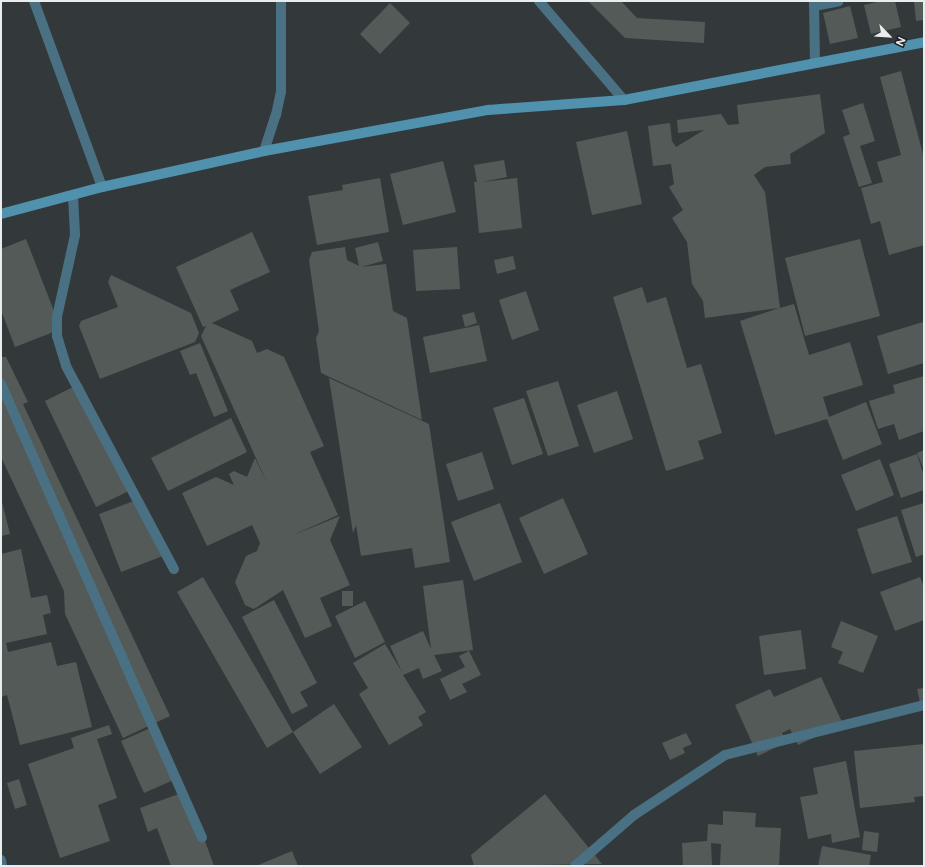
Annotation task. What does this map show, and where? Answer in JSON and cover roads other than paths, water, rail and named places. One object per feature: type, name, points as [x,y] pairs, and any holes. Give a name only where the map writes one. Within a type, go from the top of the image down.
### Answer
[{"type":"main road","points":[[1,214],[73,196],[102,187],[264,151],[488,110],[624,100],[924,42]]},
{"type":"street","points":[[34,1],[102,187]]},
{"type":"street","points":[[264,151],[276,115],[281,92],[281,1]]},
{"type":"street","points":[[539,1],[624,100]]},
{"type":"street","points":[[815,63],[814,3],[839,1]]},
{"type":"street","points":[[73,196],[75,235],[57,317],[57,336],[66,366],[174,569]]},
{"type":"street","points":[[1,384],[202,837]]},
{"type":"street","points":[[575,866],[634,815],[725,755],[924,705]]},
{"type":"street","points":[[1,860],[2,866]]}]
